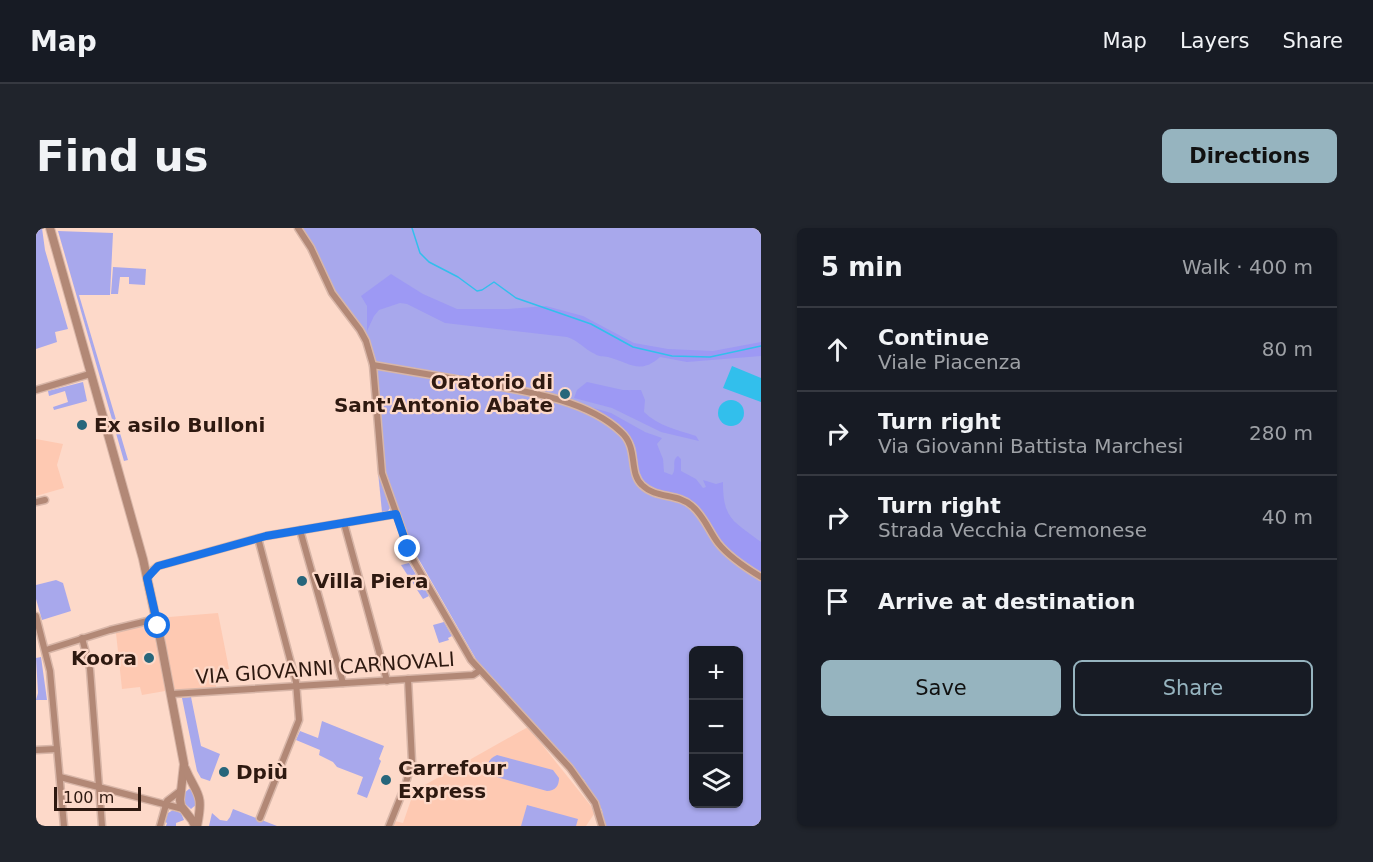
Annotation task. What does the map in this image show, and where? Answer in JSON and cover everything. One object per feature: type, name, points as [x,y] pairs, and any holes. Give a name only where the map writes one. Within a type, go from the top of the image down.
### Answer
[{"type":"street","points":[[50,228],[143,559],[172,694],[183,764],[180,800],[196,826]]},
{"type":"street","points":[[298,228],[311,248],[332,293],[366,341],[373,365],[381,466],[412,558],[479,671],[570,768],[596,803],[602,826]]},
{"type":"street","points":[[373,365],[547,397],[599,416],[622,432],[630,441],[635,469],[641,484],[655,493],[686,501],[692,506],[719,545],[761,577]]},
{"type":"street","points":[[36,390],[90,374]]},
{"type":"street","points":[[36,502],[45,500]]},
{"type":"street","points":[[147,578],[158,566],[258,538],[396,514]]},
{"type":"street","points":[[344,523],[387,681]]},
{"type":"street","points":[[300,530],[343,683]]},
{"type":"street","points":[[258,538],[297,686],[299,720],[260,818]]},
{"type":"street","points":[[143,559],[158,566]]},
{"type":"street","points":[[36,615],[50,671],[64,826]]},
{"type":"street","points":[[46,650],[156,619]]},
{"type":"street","points":[[82,638],[90,669],[102,826]]},
{"type":"street","name":"VIA GIOVANNI CARNOVALI","points":[[172,694],[473,675],[479,671]]},
{"type":"street","points":[[389,826],[412,762],[408,679]]},
{"type":"street","points":[[36,750],[57,749]]},
{"type":"street","points":[[183,764],[199,795],[200,805],[196,826]]},
{"type":"street","points":[[60,777],[193,811],[200,805]]},
{"type":"street","points":[[160,826],[168,801],[189,786],[195,787]]},
{"type":"shaded area","points":[[36,228],[42,228],[45,250],[68,329],[55,332],[57,342],[36,349]]},
{"type":"shaded area","points":[[300,228],[761,228],[761,826],[604,826],[602,810],[584,780],[477,661],[414,551],[386,475],[371,349],[359,325],[334,289],[315,249]]},
{"type":"shaded area","points":[[58,231],[113,233],[110,295],[79,295],[128,460],[124,461]]},
{"type":"shaded area","points":[[113,267],[146,269],[145,285],[129,284],[129,277],[120,277],[118,294],[111,294]]},
{"type":"shaded area","points":[[391,274],[423,294],[457,309],[546,306],[583,316],[634,343],[668,349],[713,351],[761,342],[761,356],[687,362],[660,357],[647,365],[635,366],[597,355],[567,337],[445,323],[407,304],[400,303],[379,310],[367,331],[367,306],[361,296]]},
{"type":"shaded area","points":[[732,366],[761,378],[761,402],[723,388]]},
{"type":"shaded area","points":[[83,382],[87,401],[54,410],[53,407],[68,402],[65,391],[49,396],[48,391]]},
{"type":"shaded area","points":[[587,382],[623,390],[641,390],[645,400],[644,412],[662,424],[696,436],[699,441],[661,432],[612,408],[574,398],[577,390]]},
{"type":"shaded area","points":[[731,400],[740,404],[744,413],[740,422],[731,426],[722,422],[718,413],[722,404]]},
{"type":"shaded area","points":[[573,402],[611,413],[645,432],[662,438],[657,444],[663,459],[664,472],[672,475],[678,456],[681,459],[681,471],[696,479],[703,488],[706,487],[703,480],[716,484],[723,482],[723,494],[728,512],[737,524],[761,542],[761,572],[737,556],[722,542],[702,512],[645,483],[638,469],[636,448],[624,431]]},
{"type":"shaded area","points":[[36,439],[63,444],[57,465],[64,488],[36,496]]},
{"type":"shaded area","points":[[377,462],[390,508],[382,512]]},
{"type":"shaded area","points":[[409,563],[429,596],[423,599],[401,565]]},
{"type":"shaded area","points":[[56,580],[63,583],[71,611],[42,620],[36,599],[36,585]]},
{"type":"shaded area","points":[[218,613],[229,669],[213,672],[217,691],[172,694],[171,690],[142,695],[140,687],[122,689],[116,633],[157,620],[157,618]]},
{"type":"shaded area","points":[[444,622],[452,636],[448,638],[449,640],[439,643],[433,625]]},
{"type":"shaded area","points":[[41,657],[47,700],[36,700],[38,693],[36,658]]},
{"type":"shaded area","points":[[191,697],[201,746],[220,754],[210,781],[201,778],[197,771],[182,698]]},
{"type":"shaded area","points":[[322,721],[384,746],[379,759],[381,761],[367,798],[357,794],[363,777],[337,767],[333,762],[319,755],[320,750],[296,740],[300,731],[318,738]]},
{"type":"shaded area","points":[[528,727],[591,806],[594,814],[586,826],[393,826],[395,821],[403,823],[412,797],[407,795]]},
{"type":"shaded area","points":[[497,755],[553,770],[559,778],[557,786],[547,791],[493,776],[488,770],[488,764]]},
{"type":"shaded area","points":[[189,789],[193,790],[197,804],[191,809],[183,802],[183,794]]},
{"type":"shaded area","points":[[527,805],[578,819],[576,826],[521,826]]},
{"type":"shaded area","points":[[233,809],[277,826],[209,826],[212,813],[220,820],[227,821]]},
{"type":"shaded area","points":[[173,810],[181,813],[184,820],[176,823],[176,826],[166,826],[168,813]]},
{"type":"waterway","points":[[412,228],[420,253],[429,262],[458,277],[477,291],[494,282],[516,298],[591,324],[633,347],[672,356],[710,357],[761,346]]},
{"type":"place","name":"Oratorio di Sant'Antonio Abate","points":[[565,394]]},
{"type":"place","name":"Ex asilo Bulloni","points":[[82,425]]},
{"type":"place","name":"Villa Piera","points":[[302,581]]},
{"type":"place","name":"Koora","points":[[149,658]]},
{"type":"place","name":"Dpiù","points":[[224,772]]},
{"type":"place","name":"Carrefour Express","points":[[386,780]]},
{"type":"route","points":[[158,626],[148,575],[158,566],[183,558],[266,536],[396,514],[408,549]]}]
